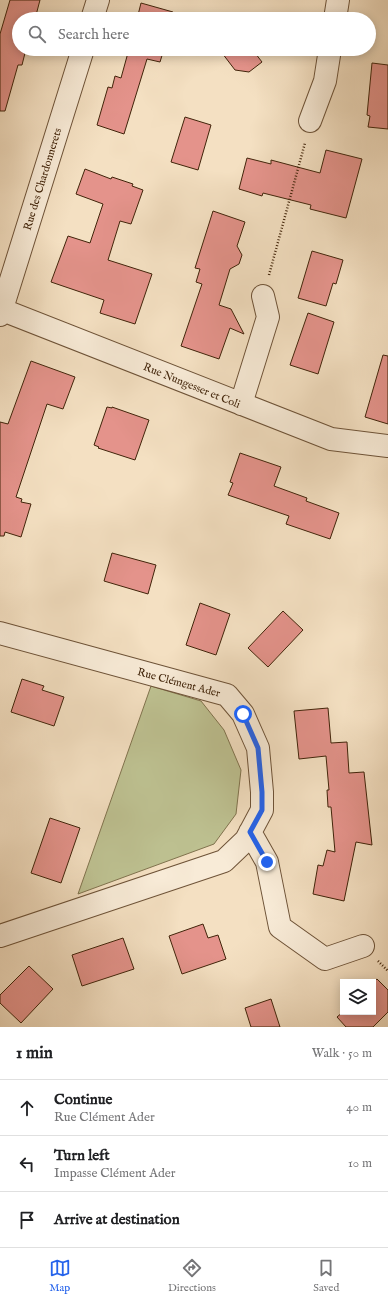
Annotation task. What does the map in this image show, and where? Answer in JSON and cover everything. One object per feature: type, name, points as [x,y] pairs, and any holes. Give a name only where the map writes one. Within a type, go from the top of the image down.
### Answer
[{"type":"street","points":[[94,12],[98,0]]},
{"type":"street","points":[[336,12],[338,0]]},
{"type":"street","name":"Rue des Chardonnerets","points":[[0,311],[81,56]]},
{"type":"street","points":[[310,121],[325,81],[329,56]]},
{"type":"street","points":[[241,404],[268,317],[263,296]]},
{"type":"street","name":"Rue Nungesser et Coli","points":[[0,311],[331,439],[388,446]]},
{"type":"street","name":"Rue Clément Ader","points":[[0,633],[227,695],[243,714],[258,748],[262,792],[262,810],[246,840],[224,861],[0,936]]},
{"type":"street","points":[[250,832],[267,862],[280,927],[325,959],[363,946]]},
{"type":"path","points":[[263,296],[310,121]]},
{"type":"green space","points":[[151,686],[201,701],[224,730],[241,770],[236,814],[214,844],[78,894]]},
{"type":"building","points":[[10,0],[40,0],[37,12],[12,12],[12,56],[24,56],[22,65],[18,65],[5,111],[0,111],[0,34]]},
{"type":"building","points":[[141,3],[173,12],[139,12]]},
{"type":"building","points":[[127,56],[162,56],[160,62],[147,59],[124,134],[97,125],[108,87],[112,88],[115,76],[121,78]]},
{"type":"building","points":[[224,56],[257,56],[262,62],[249,72],[235,70]]},
{"type":"building","points":[[372,63],[388,65],[388,129],[368,127],[370,116],[367,115]]},
{"type":"building","points":[[185,117],[211,125],[198,170],[171,162]]},
{"type":"building","points":[[326,150],[362,159],[346,218],[310,209],[311,205],[263,193],[262,196],[239,189],[247,158],[271,164],[271,160],[320,173]]},
{"type":"building","points":[[85,169],[111,179],[112,177],[133,184],[132,186],[143,190],[131,224],[120,221],[108,260],[152,274],[135,324],[100,313],[104,300],[51,282],[68,236],[90,243],[103,204],[76,194]]},
{"type":"building","points":[[213,211],[245,222],[237,246],[242,255],[239,264],[230,269],[219,305],[231,309],[244,334],[230,328],[219,359],[181,346],[202,284],[196,282],[200,269],[195,268]]},
{"type":"building","points":[[312,251],[343,260],[336,284],[333,283],[326,306],[298,298]]},
{"type":"building","points":[[308,313],[334,322],[318,374],[290,365]]},
{"type":"building","points":[[383,355],[388,356],[388,424],[365,417]]},
{"type":"building","points":[[31,361],[75,377],[63,409],[47,404],[16,497],[22,499],[21,502],[31,504],[21,537],[5,532],[4,536],[0,536],[0,422],[8,424]]},
{"type":"building","points":[[107,407],[112,407],[149,420],[135,460],[98,448],[99,447],[94,445]]},
{"type":"building","points":[[240,453],[281,467],[274,486],[307,498],[306,501],[339,513],[330,539],[286,524],[289,516],[228,495],[233,483],[230,482]]},
{"type":"building","points":[[112,553],[156,565],[148,594],[104,581]]},
{"type":"building","points":[[200,603],[230,614],[216,655],[186,645]]},
{"type":"building","points":[[283,611],[303,630],[268,667],[248,648]]},
{"type":"building","points":[[22,679],[44,686],[42,690],[64,697],[54,726],[11,712]]},
{"type":"building","points":[[328,708],[331,743],[347,742],[349,773],[364,772],[372,845],[356,842],[344,901],[313,894],[318,865],[323,866],[327,850],[335,852],[331,807],[328,807],[327,790],[329,790],[326,756],[299,759],[294,711]]},
{"type":"building","points":[[50,818],[80,828],[61,883],[31,873]]},
{"type":"building","points":[[203,924],[208,938],[218,935],[226,959],[182,974],[169,936]]},
{"type":"building","points":[[123,938],[134,969],[82,986],[72,955]]},
{"type":"building","points":[[29,966],[53,989],[21,1023],[0,1003],[0,995]]},
{"type":"building","points":[[377,979],[388,990],[388,1012],[373,1027],[346,1027],[337,1017],[340,1014],[376,1015]]},
{"type":"building","points":[[271,999],[280,1027],[251,1027],[245,1008]]},
{"type":"route","points":[[243,714],[258,748],[262,792],[262,810],[250,832],[267,862]]}]
